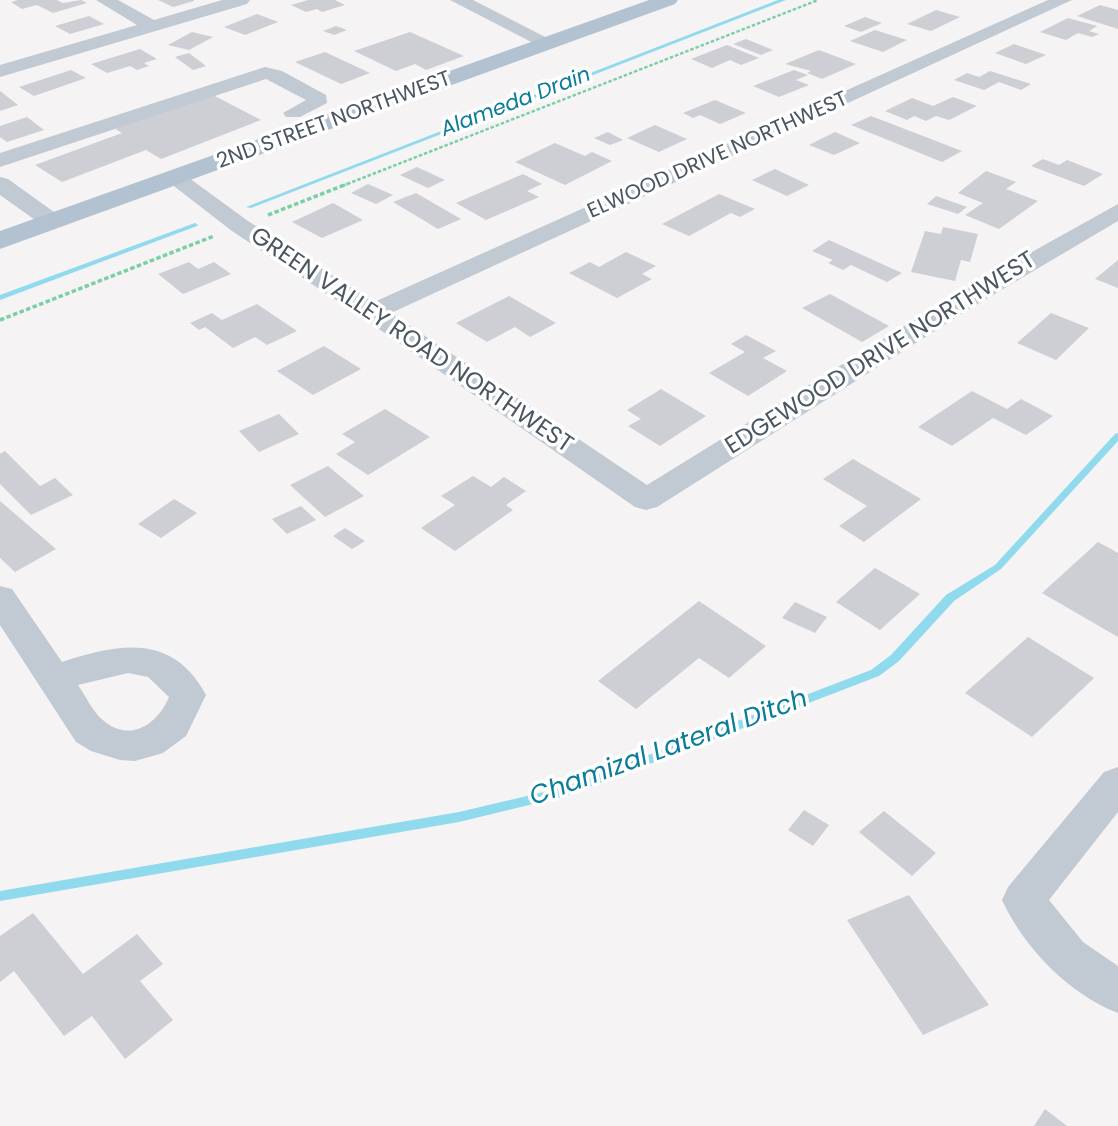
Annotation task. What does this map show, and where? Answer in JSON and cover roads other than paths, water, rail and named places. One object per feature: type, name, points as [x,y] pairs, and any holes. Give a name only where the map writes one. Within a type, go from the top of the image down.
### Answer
[{"type":"main road","name":"2ND STREET NORTHWEST","points":[[0,241],[177,180],[668,0]]},
{"type":"street","points":[[105,0],[152,26]]},
{"type":"street","points":[[0,71],[241,0]]},
{"type":"street","points":[[459,0],[548,43]]},
{"type":"street","name":"ELWOOD DRIVE NORTHWEST","points":[[372,312],[1063,0]]},
{"type":"street","points":[[0,160],[270,73],[319,99],[317,103],[293,113]]},
{"type":"street","points":[[238,82],[318,127]]},
{"type":"street","name":"GREEN VALLEY ROAD NORTHWEST","points":[[177,180],[240,226],[372,312],[646,500]]},
{"type":"street","points":[[0,184],[53,222]]},
{"type":"street","name":"EDGEWOOD DRIVE NORTHWEST","points":[[646,500],[962,302],[1118,212]]},
{"type":"street","points":[[0,598],[55,679]]},
{"type":"street","points":[[1118,783],[1023,900],[1068,956],[1118,992]]},
{"type":"waterway","name":"Alameda Drain","points":[[249,207],[783,0]]},
{"type":"waterway","name":"Alameda Drain","points":[[0,298],[195,225]]},
{"type":"waterway","name":"Chamizal Lateral Ditch","points":[[0,896],[459,817],[566,791],[875,673],[895,658],[950,598],[998,567],[1118,436]]}]
